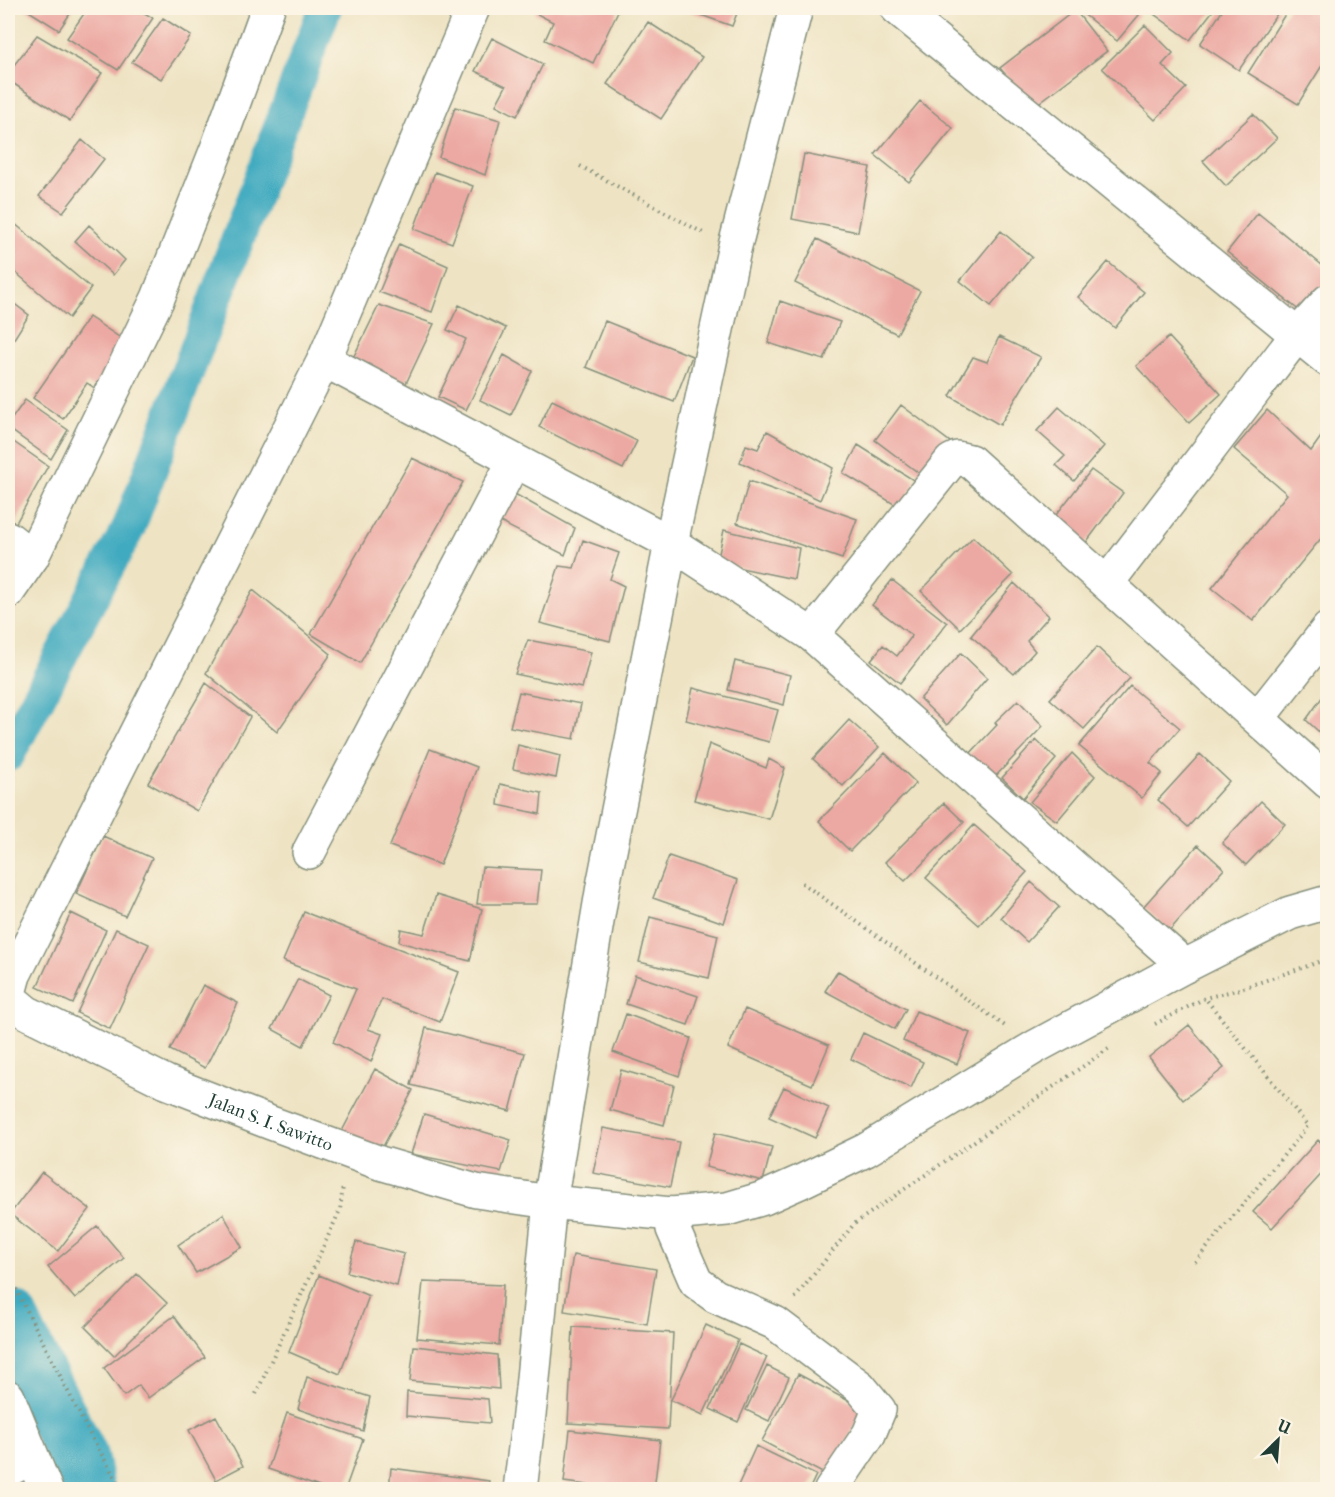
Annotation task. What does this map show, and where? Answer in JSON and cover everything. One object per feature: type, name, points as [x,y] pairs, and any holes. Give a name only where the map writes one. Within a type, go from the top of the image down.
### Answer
[{"type":"street","points":[[8,592],[20,547],[158,298],[218,146],[268,8]]},
{"type":"street","points":[[8,997],[14,975],[324,360],[473,8]]},
{"type":"street","points":[[520,1490],[548,1242],[550,1202],[603,886],[671,543],[734,250],[796,8]]},
{"type":"street","points":[[897,8],[1328,360]]},
{"type":"street","points":[[1107,583],[1297,335],[1328,301]]},
{"type":"street","points":[[324,360],[671,543],[812,635],[1185,966]]},
{"type":"street","points":[[812,635],[951,461],[957,458],[970,461],[1328,782]]},
{"type":"street","points":[[309,852],[514,461]]},
{"type":"street","points":[[1258,718],[1328,629]]},
{"type":"street","name":"Jalan S. I. Sawitto","points":[[8,997],[26,1012],[166,1082],[380,1163],[476,1191],[550,1202],[676,1232],[727,1209],[764,1198],[866,1150],[1035,1047],[1185,966],[1290,913],[1328,902]]},
{"type":"street","points":[[676,1232],[696,1282],[715,1296],[775,1323],[860,1387],[879,1410],[869,1434],[831,1490]]},
{"type":"street","points":[[8,1397],[20,1463],[46,1490]]},
{"type":"path","points":[[580,166],[734,250]]},
{"type":"path","points":[[802,883],[1035,1047]]},
{"type":"path","points":[[1145,1029],[1205,998],[1240,989],[1328,959]]},
{"type":"path","points":[[1195,1262],[1308,1126],[1205,998]]},
{"type":"path","points":[[775,1323],[854,1224],[1115,1044]]},
{"type":"path","points":[[256,1395],[340,1210],[343,1183]]},
{"type":"path","points":[[8,1273],[86,1427],[122,1490]]},
{"type":"building","points":[[24,8],[74,8],[59,30]]},
{"type":"building","points":[[88,8],[136,8],[153,18],[118,70],[67,38]]},
{"type":"building","points":[[537,8],[610,8],[618,11],[593,63],[545,40],[553,22],[535,13]]},
{"type":"building","points":[[681,8],[739,8],[732,26]]},
{"type":"building","points":[[1076,8],[1130,8],[1139,15],[1117,41]]},
{"type":"building","points":[[1159,8],[1215,8],[1190,40],[1154,14]]},
{"type":"building","points":[[1224,8],[1281,8],[1239,70],[1200,44]]},
{"type":"building","points":[[1289,8],[1328,8],[1328,56],[1298,104],[1248,73]]},
{"type":"building","points":[[1075,10],[1107,51],[1032,108],[1000,68]]},
{"type":"building","points":[[163,18],[191,36],[161,79],[132,62]]},
{"type":"building","points":[[648,22],[702,57],[661,119],[607,84]]},
{"type":"building","points":[[1145,25],[1173,53],[1162,65],[1186,88],[1155,120],[1102,68]]},
{"type":"building","points":[[37,35],[102,73],[70,121],[8,80],[8,73]]},
{"type":"building","points":[[492,38],[543,64],[517,116],[496,105],[506,86],[475,71]]},
{"type":"building","points":[[920,101],[953,128],[909,182],[875,155]]},
{"type":"building","points":[[455,107],[500,120],[485,175],[439,157]]},
{"type":"building","points":[[1253,114],[1277,138],[1226,186],[1203,161]]},
{"type":"building","points":[[82,140],[104,159],[63,212],[39,196]]},
{"type":"building","points":[[804,154],[870,167],[858,232],[792,219]]},
{"type":"building","points":[[435,172],[473,186],[452,243],[414,229]]},
{"type":"building","points":[[1258,213],[1328,270],[1328,280],[1301,312],[1227,252]]},
{"type":"building","points":[[14,223],[91,288],[69,318],[8,266],[8,232]]},
{"type":"building","points":[[89,225],[125,260],[113,275],[75,241]]},
{"type":"building","points":[[1001,231],[1032,257],[991,306],[960,281]]},
{"type":"building","points":[[817,239],[920,291],[897,334],[795,283]]},
{"type":"building","points":[[399,244],[448,266],[432,312],[379,292]]},
{"type":"building","points":[[1108,262],[1144,292],[1115,328],[1078,297]]},
{"type":"building","points":[[8,299],[29,315],[12,342],[8,339]]},
{"type":"building","points":[[780,301],[840,322],[824,360],[768,343]]},
{"type":"building","points":[[379,305],[434,324],[401,394],[351,362]]},
{"type":"building","points":[[459,305],[506,328],[466,410],[438,397],[466,339],[447,330]]},
{"type":"building","points":[[89,317],[128,343],[96,389],[87,383],[63,419],[33,398]]},
{"type":"building","points":[[605,321],[692,356],[674,402],[586,367]]},
{"type":"building","points":[[999,337],[1041,357],[1000,425],[950,396],[973,357],[987,362]]},
{"type":"building","points":[[1169,337],[1221,394],[1189,423],[1136,366]]},
{"type":"building","points":[[504,355],[532,371],[511,415],[480,400]]},
{"type":"building","points":[[25,400],[68,430],[51,459],[8,428],[8,424]]},
{"type":"building","points":[[552,400],[637,441],[623,469],[539,427]]},
{"type":"building","points":[[901,405],[954,445],[928,480],[875,440]]},
{"type":"building","points":[[1059,407],[1104,446],[1074,481],[1056,465],[1065,456],[1037,431]]},
{"type":"building","points":[[1267,410],[1311,451],[1323,434],[1328,438],[1328,530],[1253,621],[1212,588],[1287,494],[1234,449]]},
{"type":"building","points":[[767,431],[833,468],[820,500],[740,462],[746,445],[758,449]]},
{"type":"building","points":[[8,438],[48,466],[13,528],[8,524]]},
{"type":"building","points":[[858,445],[915,481],[902,509],[843,473]]},
{"type":"building","points":[[412,458],[463,482],[360,663],[311,634]]},
{"type":"building","points":[[1091,470],[1123,493],[1082,548],[1049,524]]},
{"type":"building","points":[[749,481],[857,519],[842,559],[737,523]]},
{"type":"building","points":[[513,493],[575,528],[565,555],[500,522]]},
{"type":"building","points":[[724,530],[799,548],[794,579],[717,563]]},
{"type":"building","points":[[973,537],[1013,575],[960,629],[921,591]]},
{"type":"building","points":[[583,540],[619,553],[610,579],[624,586],[610,641],[540,623],[559,566],[574,568]]},
{"type":"building","points":[[892,580],[947,623],[900,683],[871,660],[883,645],[897,656],[912,636],[872,605]]},
{"type":"building","points":[[1014,583],[1049,616],[1027,641],[1035,651],[1014,674],[971,636]]},
{"type":"building","points":[[253,590],[331,654],[277,732],[206,673]]},
{"type":"building","points":[[528,640],[591,652],[582,688],[515,674]]},
{"type":"building","points":[[1097,647],[1130,678],[1084,729],[1050,699]]},
{"type":"building","points":[[961,653],[987,678],[947,725],[920,699]]},
{"type":"building","points":[[735,661],[790,675],[784,705],[728,690]]},
{"type":"building","points":[[206,683],[250,717],[197,811],[148,783]]},
{"type":"building","points":[[1130,686],[1180,728],[1150,763],[1162,773],[1142,798],[1079,746]]},
{"type":"building","points":[[693,688],[778,710],[769,742],[686,720]]},
{"type":"building","points":[[1328,689],[1328,740],[1306,720]]},
{"type":"building","points":[[519,692],[581,704],[574,739],[510,727]]},
{"type":"building","points":[[1018,700],[1043,726],[992,780],[967,757],[997,725],[995,722]]},
{"type":"building","points":[[849,720],[879,747],[843,786],[813,759]]},
{"type":"building","points":[[1036,740],[1056,759],[1023,798],[1002,778]]},
{"type":"building","points":[[709,744],[766,768],[769,759],[785,768],[769,819],[694,800]]},
{"type":"building","points":[[518,745],[560,756],[556,778],[513,769]]},
{"type":"building","points":[[430,749],[477,767],[440,865],[390,846]]},
{"type":"building","points":[[885,753],[916,783],[850,851],[819,821]]},
{"type":"building","points":[[1072,753],[1095,776],[1057,821],[1030,802]]},
{"type":"building","points":[[1200,754],[1229,781],[1188,827],[1158,800]]},
{"type":"building","points":[[500,784],[542,793],[540,814],[498,805]]},
{"type":"building","points":[[1261,801],[1285,824],[1246,865],[1222,843]]},
{"type":"building","points":[[944,803],[964,822],[905,881],[885,862]]},
{"type":"building","points":[[974,825],[1027,872],[979,925],[926,878]]},
{"type":"building","points":[[103,836],[152,858],[125,916],[76,894]]},
{"type":"building","points":[[1198,845],[1224,869],[1169,931],[1143,907]]},
{"type":"building","points":[[669,856],[738,880],[724,923],[653,898]]},
{"type":"building","points":[[482,867],[541,870],[537,904],[477,904]]},
{"type":"building","points":[[1031,882],[1059,907],[1027,942],[1001,918]]},
{"type":"building","points":[[436,895],[482,909],[470,961],[399,942],[401,929],[424,934]]},
{"type":"building","points":[[304,912],[459,972],[440,1022],[382,999],[368,1029],[382,1034],[371,1062],[333,1042],[356,989],[283,961]]},
{"type":"building","points":[[71,913],[106,930],[73,1004],[37,987]]},
{"type":"building","points":[[650,917],[718,935],[709,978],[639,962]]},
{"type":"building","points":[[116,929],[149,944],[110,1029],[77,1013]]},
{"type":"building","points":[[838,971],[906,1009],[895,1029],[825,991]]},
{"type":"building","points":[[635,975],[698,996],[688,1025],[626,1004]]},
{"type":"building","points":[[298,979],[329,995],[303,1046],[272,1029]]},
{"type":"building","points":[[203,985],[238,1003],[205,1068],[170,1050]]},
{"type":"building","points":[[745,1009],[829,1045],[812,1085],[728,1048]]},
{"type":"building","points":[[916,1011],[970,1033],[957,1064],[903,1041]]},
{"type":"building","points":[[626,1014],[691,1038],[679,1076],[613,1052]]},
{"type":"building","points":[[1189,1025],[1224,1068],[1183,1100],[1149,1057]]},
{"type":"building","points":[[426,1028],[525,1053],[510,1111],[411,1085]]},
{"type":"building","points":[[863,1033],[923,1062],[911,1088],[851,1059]]},
{"type":"building","points":[[375,1069],[413,1090],[379,1154],[341,1133]]},
{"type":"building","points":[[621,1070],[674,1085],[664,1125],[610,1110]]},
{"type":"building","points":[[784,1087],[829,1108],[815,1138],[769,1117]]},
{"type":"building","points":[[424,1114],[511,1140],[501,1172],[411,1154]]},
{"type":"building","points":[[603,1128],[679,1142],[670,1187],[593,1173]]},
{"type":"building","points":[[715,1133],[772,1147],[763,1181],[706,1167]]},
{"type":"building","points":[[1318,1140],[1328,1149],[1328,1167],[1272,1228],[1253,1212]]},
{"type":"building","points":[[42,1172],[90,1209],[58,1251],[10,1214]]},
{"type":"building","points":[[223,1214],[242,1247],[196,1273],[178,1245]]},
{"type":"building","points":[[97,1226],[124,1258],[75,1299],[48,1267]]},
{"type":"building","points":[[356,1242],[404,1254],[397,1286],[347,1272]]},
{"type":"building","points":[[573,1255],[656,1269],[647,1324],[564,1311]]},
{"type":"building","points":[[137,1274],[167,1303],[114,1356],[85,1327]]},
{"type":"building","points":[[319,1275],[369,1296],[340,1374],[289,1352]]},
{"type":"building","points":[[423,1282],[503,1285],[499,1345],[417,1338]]},
{"type":"building","points":[[174,1316],[205,1357],[148,1398],[139,1385],[124,1396],[104,1368]]},
{"type":"building","points":[[706,1325],[738,1340],[703,1415],[671,1400]]},
{"type":"building","points":[[573,1327],[673,1333],[668,1429],[568,1423]]},
{"type":"building","points":[[739,1344],[767,1357],[738,1422],[710,1409]]},
{"type":"building","points":[[414,1346],[497,1355],[499,1389],[410,1381]]},
{"type":"building","points":[[767,1366],[789,1377],[769,1421],[746,1410]]},
{"type":"building","points":[[798,1374],[864,1409],[828,1476],[762,1441]]},
{"type":"building","points":[[307,1377],[370,1397],[363,1431],[298,1409]]},
{"type":"building","points":[[407,1392],[488,1399],[490,1423],[406,1416]]},
{"type":"building","points":[[287,1413],[363,1439],[345,1490],[328,1490],[268,1469]]},
{"type":"building","points":[[216,1416],[243,1466],[216,1480],[189,1430]]},
{"type":"building","points":[[570,1430],[660,1440],[654,1490],[625,1490],[564,1482]]},
{"type":"building","points":[[756,1446],[816,1475],[809,1490],[736,1490]]},
{"type":"building","points":[[391,1468],[489,1481],[488,1490],[389,1490]]},
{"type":"waterway","points":[[8,755],[129,527],[325,8]]},
{"type":"waterway","points":[[8,1319],[78,1457],[85,1490]]}]
